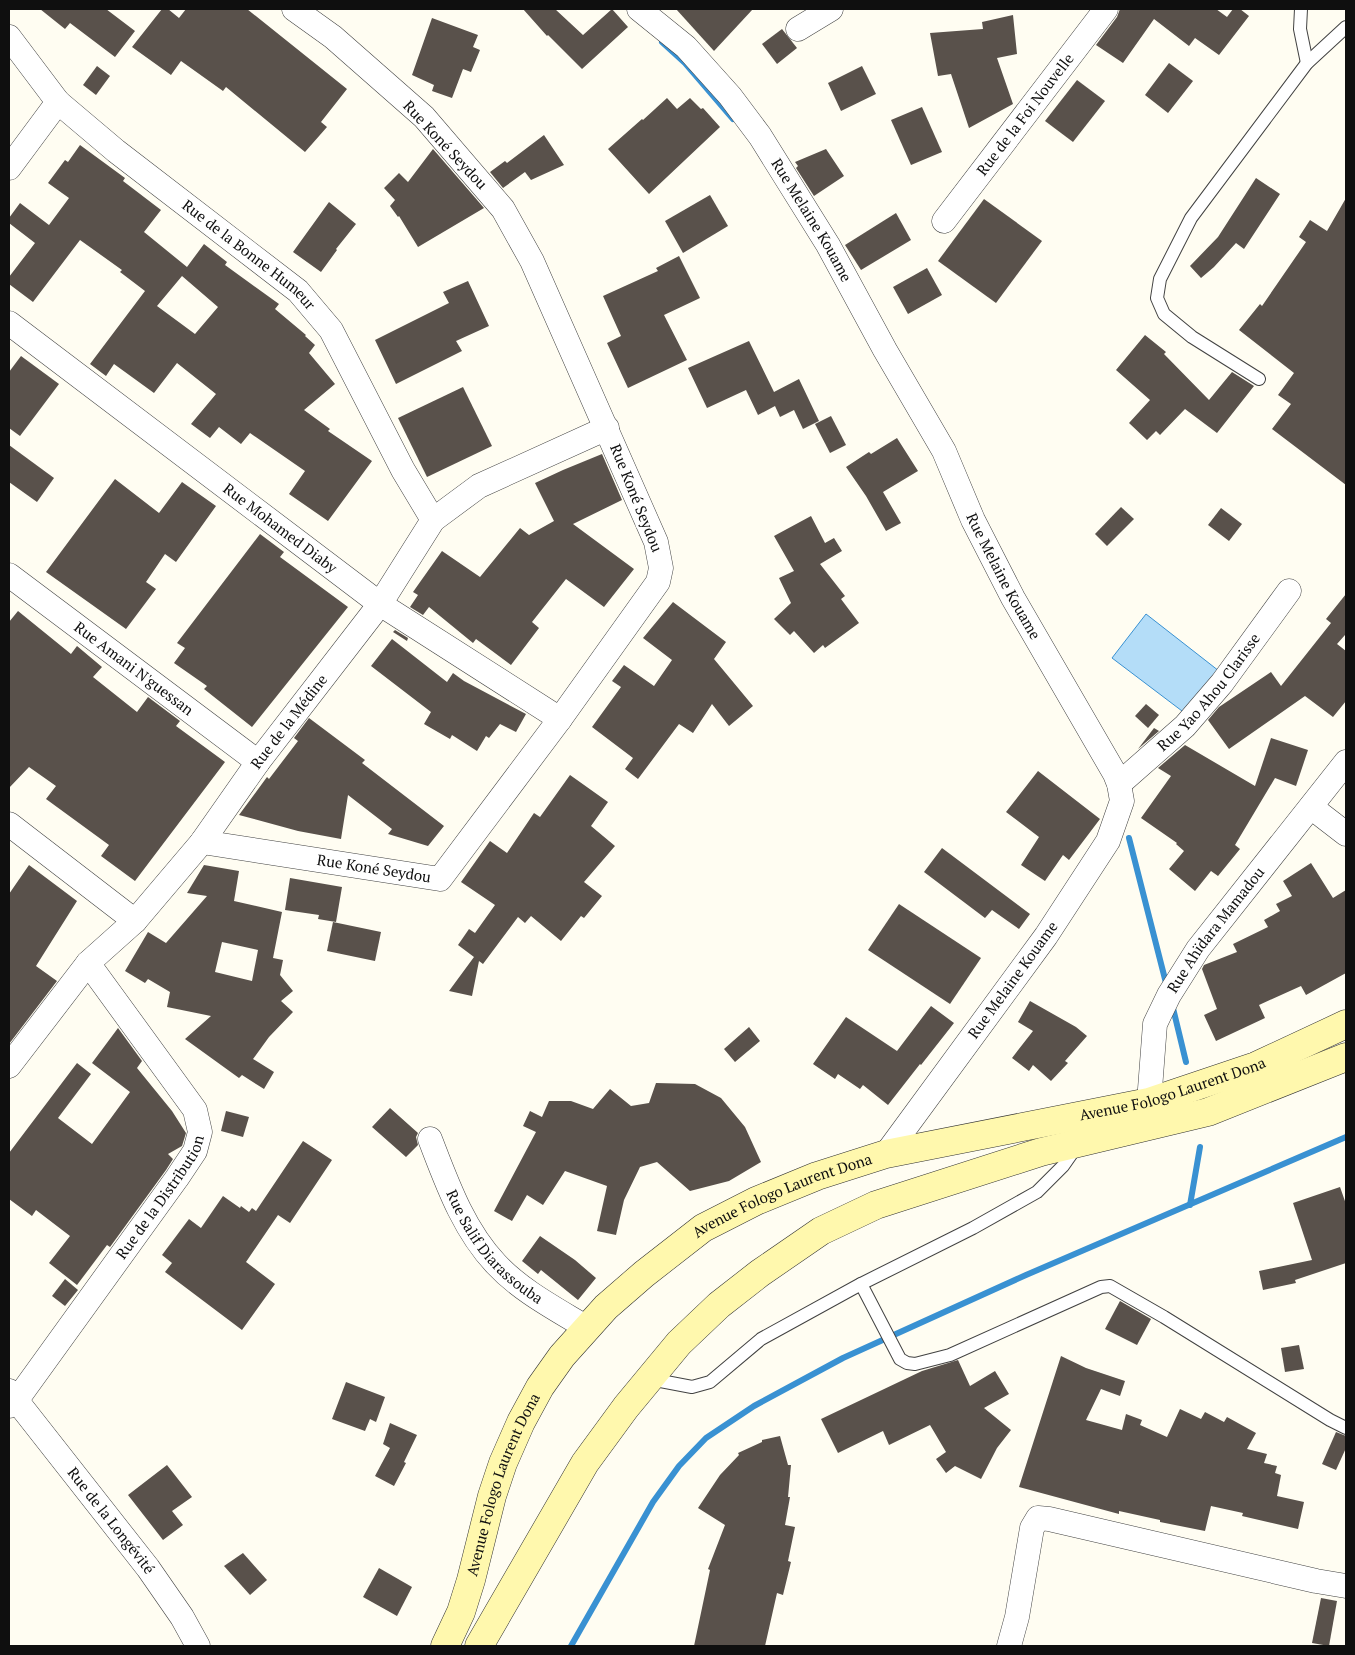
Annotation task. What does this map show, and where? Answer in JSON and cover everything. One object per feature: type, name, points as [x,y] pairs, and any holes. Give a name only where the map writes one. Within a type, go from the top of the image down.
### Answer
[{"type":"main road","name":"Avenue Fologo Laurent Dona","points":[[479,1646],[585,1463],[626,1407],[679,1343],[719,1304],[760,1273],[821,1231],[876,1205],[1041,1152],[1079,1143],[1151,1114],[1346,1024]]},
{"type":"main road","name":"Avenue Fologo Laurent Dona","points":[[445,1646],[461,1612],[492,1496],[503,1463],[517,1430],[540,1387],[562,1356],[606,1307],[644,1274],[703,1228],[756,1201],[817,1176],[886,1154],[1151,1114],[1208,1112],[1346,1057]]},
{"type":"street","name":"Rue Koné Seydou","points":[[202,842],[440,879],[560,719],[658,582],[661,568],[656,542],[607,428],[532,261],[503,209],[424,117],[333,37],[294,9]]},
{"type":"street","name":"Rue Melaine Kouame","points":[[639,9],[686,47],[730,96],[760,136],[828,245],[885,350],[944,451],[973,520],[1013,598],[1119,784],[1122,801],[1108,841],[1046,936],[886,1154]]},
{"type":"street","points":[[798,29],[831,9]]},
{"type":"street","name":"Rue de la Foi Nouvelle","points":[[944,221],[1106,9]]},
{"type":"street","name":"Rue de la Bonne Humeur","points":[[9,37],[58,102],[124,157],[298,291],[331,330],[404,470],[433,520]]},
{"type":"street","points":[[9,168],[58,102]]},
{"type":"street","name":"Rue Mohamed Diaby","points":[[9,323],[380,604],[560,719]]},
{"type":"street","name":"Rue de la Médine","points":[[9,1064],[88,962],[135,921],[202,842],[258,762],[380,604],[433,520],[479,486],[607,428]]},
{"type":"street","name":"Rue Amani N'guessan","points":[[9,575],[258,762]]},
{"type":"street","name":"Rue Yao Ahou Clarisse","points":[[1119,784],[1185,726],[1222,683],[1289,591]]},
{"type":"street","name":"Rue Ahïdara Mamadou","points":[[1151,1114],[1155,1024],[1169,995],[1198,949],[1346,762]]},
{"type":"street","points":[[1311,807],[1346,834]]},
{"type":"street","points":[[9,824],[135,921]]},
{"type":"street","name":"Rue de la Distribution","points":[[11,1399],[177,1178],[196,1151],[200,1132],[195,1110],[88,962]]},
{"type":"street","name":"Rue Salif Diarassouba","points":[[430,1139],[457,1207],[477,1242],[497,1265],[522,1287],[587,1328]]},
{"type":"street","name":"Rue de la Longévité","points":[[11,1399],[148,1568],[182,1617],[198,1646]]},
{"type":"street","points":[[1009,1646],[1017,1617],[1032,1528],[1038,1518],[1346,1586]]},
{"type":"lane","points":[[1301,9],[1300,29],[1307,63]]},
{"type":"lane","points":[[1259,379],[1185,331],[1164,314],[1157,298],[1160,279],[1190,218],[1307,63],[1346,27]]},
{"type":"lane","points":[[650,1379],[692,1387],[710,1382],[761,1339],[861,1284],[974,1228],[1037,1192],[1062,1166],[1079,1143]]},
{"type":"lane","points":[[861,1284],[900,1359],[907,1363],[915,1364],[950,1355],[1102,1287],[1110,1286],[1164,1316],[1330,1420],[1346,1428]]},
{"type":"water","points":[[1146,614],[1219,671],[1186,714],[1112,658]]},
{"type":"building","points":[[40,9],[106,9],[135,31],[115,57],[70,23],[65,29]]},
{"type":"building","points":[[162,9],[168,9],[179,18],[186,9],[247,9],[347,89],[321,122],[327,127],[305,152],[226,87],[223,91],[181,61],[171,75],[132,47]]},
{"type":"building","points":[[523,9],[555,9],[583,35],[612,9],[628,27],[582,69],[547,36]]},
{"type":"building","points":[[676,9],[753,9],[714,51]]},
{"type":"building","points":[[1120,9],[1216,9],[1227,17],[1233,9],[1240,9],[1249,16],[1219,55],[1195,38],[1189,46],[1154,19],[1123,63],[1096,45],[1117,17]]},
{"type":"building","points":[[1013,15],[1017,54],[997,58],[1013,104],[969,128],[951,74],[938,76],[930,33],[983,29],[982,22]]},
{"type":"building","points":[[432,18],[478,35],[473,47],[480,50],[471,72],[463,69],[452,98],[432,91],[434,85],[412,75]]},
{"type":"building","points":[[782,29],[797,48],[777,64],[762,44]]},
{"type":"building","points":[[1169,63],[1193,81],[1168,113],[1145,95]]},
{"type":"building","points":[[97,66],[110,76],[96,95],[83,85]]},
{"type":"building","points":[[862,66],[876,94],[841,111],[828,83]]},
{"type":"building","points":[[1077,80],[1105,101],[1073,142],[1045,121]]},
{"type":"building","points":[[667,98],[677,109],[690,98],[701,109],[703,108],[720,127],[649,194],[608,149]]},
{"type":"building","points":[[922,107],[942,152],[911,165],[891,120]]},
{"type":"building","points":[[544,135],[564,165],[531,180],[525,172],[503,188],[490,172],[505,161],[507,163]]},
{"type":"building","points":[[80,145],[125,178],[123,181],[161,210],[144,232],[187,267],[204,244],[227,262],[225,265],[279,304],[275,309],[315,345],[309,353],[335,384],[304,410],[330,429],[328,431],[372,461],[328,521],[289,494],[305,471],[250,433],[241,444],[219,427],[210,438],[191,424],[216,394],[177,363],[154,393],[114,364],[106,376],[90,364],[145,291],[120,272],[122,270],[80,240],[33,302],[9,284],[9,277],[35,243],[9,223],[9,218],[20,203],[49,225],[69,198],[48,183],[65,160],[68,162]],"holes":[[[182,276],[218,307],[195,334],[157,306]]]},
{"type":"building","points":[[433,149],[484,208],[418,247],[399,216],[390,206],[395,200],[384,188],[399,173],[408,182]]},
{"type":"building","points":[[826,149],[844,176],[814,196],[796,168],[798,166],[795,162]]},
{"type":"building","points":[[1256,178],[1280,194],[1244,249],[1236,243],[1201,278],[1190,266],[1218,237]]},
{"type":"building","points":[[710,195],[728,226],[683,253],[665,221]]},
{"type":"building","points":[[1346,198],[1346,485],[1272,429],[1291,404],[1278,395],[1294,373],[1239,330],[1260,304],[1262,306],[1306,242],[1299,237],[1310,220],[1327,231]]},
{"type":"building","points":[[984,199],[1042,241],[996,303],[938,261]]},
{"type":"building","points":[[329,202],[356,224],[321,272],[293,252]]},
{"type":"building","points":[[896,213],[911,240],[861,270],[845,245]]},
{"type":"building","points":[[679,256],[700,298],[664,315],[687,360],[628,388],[607,343],[621,336],[603,296],[658,271],[656,268]]},
{"type":"building","points":[[927,268],[942,295],[908,314],[893,287]]},
{"type":"building","points":[[468,281],[489,326],[456,341],[462,351],[396,384],[375,340],[449,303],[443,292]]},
{"type":"building","points":[[1145,335],[1166,352],[1164,354],[1209,400],[1232,372],[1254,386],[1217,433],[1185,409],[1160,435],[1156,431],[1147,440],[1129,423],[1150,400],[1116,370]]},
{"type":"building","points":[[749,341],[774,392],[799,379],[819,421],[803,429],[794,410],[780,417],[775,406],[758,415],[746,390],[707,408],[688,368]]},
{"type":"building","points":[[21,356],[59,384],[20,436],[9,428],[9,372]]},
{"type":"building","points":[[463,387],[492,446],[427,477],[398,418]]},
{"type":"building","points":[[831,416],[846,445],[830,453],[815,424]]},
{"type":"building","points":[[897,438],[918,471],[883,492],[901,523],[886,531],[866,496],[846,467],[869,452],[871,454]]},
{"type":"building","points":[[9,445],[54,478],[37,502],[9,482]]},
{"type":"building","points":[[602,454],[622,500],[573,524],[634,569],[604,607],[566,579],[532,622],[539,628],[511,665],[476,639],[473,643],[429,607],[423,615],[410,607],[418,595],[413,592],[442,551],[480,577],[520,528],[529,535],[554,521],[535,483]]},
{"type":"building","points":[[115,479],[159,513],[182,482],[216,506],[176,562],[165,554],[146,582],[156,589],[126,629],[46,572]]},
{"type":"building","points":[[1121,507],[1134,519],[1107,546],[1095,534]]},
{"type":"building","points":[[1221,508],[1242,524],[1229,541],[1208,525]]},
{"type":"building","points":[[811,516],[825,543],[834,538],[842,551],[820,564],[845,596],[841,599],[859,623],[825,648],[823,645],[814,653],[794,631],[790,635],[774,619],[791,603],[779,578],[794,571],[774,536]]},
{"type":"building","points":[[260,534],[284,552],[280,557],[348,607],[252,727],[204,689],[207,686],[174,663],[185,648],[177,643]]},
{"type":"building","points":[[1346,594],[1346,636],[1337,644],[1346,651],[1346,701],[1333,717],[1305,696],[1229,749],[1208,720],[1219,707],[1271,672],[1281,686],[1331,623],[1326,619]]},
{"type":"building","points":[[673,602],[726,642],[714,659],[753,706],[729,726],[712,704],[693,733],[679,724],[638,779],[625,769],[633,758],[592,727],[621,687],[612,681],[624,665],[654,686],[672,660],[643,638]]},
{"type":"building","points":[[18,611],[71,654],[77,646],[102,667],[93,677],[137,712],[148,697],[180,721],[176,726],[225,762],[135,881],[101,856],[109,845],[46,799],[56,786],[29,767],[9,788],[9,622]]},
{"type":"building","points":[[395,630],[408,638],[407,641],[393,632]]},
{"type":"building","points":[[392,639],[447,682],[453,673],[464,681],[526,714],[516,732],[500,724],[489,738],[486,736],[477,751],[452,735],[450,739],[424,724],[431,712],[371,666]]},
{"type":"building","points":[[1146,704],[1159,715],[1148,728],[1135,716]]},
{"type":"building","points":[[309,718],[365,760],[362,763],[444,826],[428,846],[388,834],[392,829],[348,795],[341,839],[298,831],[239,815],[267,777],[269,779],[298,741],[294,738]]},
{"type":"building","points":[[1154,728],[1159,731],[1138,749]]},
{"type":"building","points":[[1271,738],[1308,750],[1296,786],[1275,778],[1235,845],[1240,849],[1218,876],[1211,871],[1195,891],[1169,869],[1184,851],[1177,843],[1141,818],[1171,776],[1158,768],[1185,745],[1255,786]]},
{"type":"building","points":[[1038,771],[1100,819],[1069,860],[1063,855],[1045,881],[1021,865],[1039,837],[1006,812]]},
{"type":"building","points":[[570,775],[608,802],[591,826],[615,846],[584,882],[602,896],[584,918],[581,916],[561,941],[531,916],[525,923],[518,917],[483,964],[479,961],[472,996],[449,991],[474,957],[458,945],[469,929],[475,933],[495,905],[461,882],[490,841],[507,853],[534,813],[540,817]]},
{"type":"building","points":[[942,848],[1030,914],[1019,929],[992,910],[985,918],[924,872]]},
{"type":"building","points":[[1311,863],[1333,898],[1346,890],[1346,973],[1306,995],[1301,986],[1259,1005],[1265,1018],[1216,1041],[1204,1015],[1217,1009],[1202,969],[1204,965],[1237,952],[1233,944],[1268,927],[1264,920],[1280,911],[1276,904],[1292,896],[1283,881]]},
{"type":"building","points":[[29,865],[77,901],[36,966],[57,981],[9,1044],[9,894]]},
{"type":"building","points":[[204,865],[239,871],[234,901],[282,912],[273,958],[283,960],[280,975],[293,991],[281,1001],[293,1012],[269,1037],[253,1059],[274,1072],[264,1089],[242,1075],[239,1078],[185,1039],[211,1016],[167,1007],[170,992],[148,979],[145,983],[125,971],[148,932],[166,943],[207,896],[187,893]],"holes":[[[222,942],[258,950],[252,981],[215,972]]]},
{"type":"building","points":[[290,878],[342,887],[336,922],[318,919],[319,915],[285,910]]},
{"type":"building","points":[[899,904],[981,958],[950,1004],[868,950]]},
{"type":"building","points":[[333,922],[381,932],[375,961],[327,951]]},
{"type":"building","points":[[1030,1001],[1076,1027],[1087,1036],[1065,1061],[1068,1063],[1051,1081],[1033,1065],[1029,1071],[1012,1058],[1033,1031],[1018,1022]]},
{"type":"building","points":[[931,1006],[954,1023],[888,1105],[863,1085],[860,1089],[838,1074],[835,1079],[813,1064],[846,1017],[897,1051]]},
{"type":"building","points":[[749,1027],[760,1041],[735,1062],[724,1049]]},
{"type":"building","points":[[118,1028],[142,1061],[137,1068],[172,1111],[186,1133],[182,1146],[168,1154],[173,1159],[166,1170],[110,1247],[107,1245],[77,1285],[49,1263],[70,1236],[36,1210],[32,1216],[9,1199],[9,1153],[77,1063],[91,1074],[58,1118],[92,1144],[130,1092],[92,1063]]},
{"type":"building","points":[[656,1083],[695,1084],[721,1098],[745,1127],[761,1162],[729,1181],[690,1191],[657,1162],[640,1167],[624,1200],[616,1235],[597,1231],[607,1186],[565,1171],[543,1205],[527,1195],[512,1221],[494,1211],[536,1132],[523,1126],[530,1111],[542,1117],[549,1101],[571,1101],[593,1109],[610,1089],[631,1106],[649,1103]]},
{"type":"building","points":[[390,1108],[418,1133],[416,1137],[418,1145],[406,1157],[372,1127]]},
{"type":"building","points":[[226,1111],[249,1117],[243,1137],[221,1131]]},
{"type":"building","points":[[303,1141],[332,1160],[290,1223],[278,1215],[246,1262],[275,1284],[242,1330],[165,1272],[172,1263],[162,1255],[189,1219],[201,1228],[223,1196],[240,1208],[241,1206],[249,1212],[252,1208],[256,1211]]},
{"type":"building","points":[[1340,1187],[1346,1204],[1346,1263],[1295,1280],[1296,1283],[1263,1290],[1259,1271],[1312,1260],[1293,1203]]},
{"type":"building","points":[[540,1236],[575,1260],[596,1278],[578,1300],[541,1270],[538,1274],[522,1261]]},
{"type":"building","points":[[65,1279],[78,1290],[65,1306],[52,1296]]},
{"type":"building","points":[[1120,1301],[1151,1319],[1137,1345],[1105,1329]]},
{"type":"building","points":[[1299,1345],[1304,1369],[1285,1372],[1281,1348]]},
{"type":"building","points":[[1061,1356],[1086,1368],[1125,1381],[1120,1396],[1101,1389],[1086,1420],[1122,1430],[1126,1414],[1142,1420],[1140,1425],[1167,1437],[1180,1409],[1201,1419],[1205,1412],[1224,1422],[1227,1417],[1256,1433],[1247,1449],[1267,1454],[1264,1463],[1277,1466],[1275,1473],[1281,1475],[1277,1496],[1304,1502],[1298,1529],[1242,1516],[1243,1513],[1211,1506],[1205,1531],[1119,1511],[1119,1514],[1019,1487]]},
{"type":"building","points":[[958,1360],[970,1386],[995,1371],[1009,1394],[984,1408],[1011,1430],[997,1448],[981,1479],[955,1466],[946,1473],[936,1459],[946,1452],[930,1425],[889,1445],[883,1431],[838,1453],[821,1419],[922,1371]]},
{"type":"building","points":[[346,1382],[385,1397],[376,1422],[370,1419],[365,1431],[332,1419]]},
{"type":"building","points":[[390,1423],[417,1435],[394,1486],[375,1476],[390,1448],[383,1444]]},
{"type":"building","points":[[1336,1432],[1346,1436],[1346,1448],[1336,1470],[1322,1464]]},
{"type":"building","points":[[780,1436],[788,1465],[791,1465],[788,1497],[790,1497],[785,1525],[795,1527],[788,1561],[791,1562],[783,1595],[777,1593],[765,1646],[694,1646],[710,1570],[708,1569],[725,1525],[698,1508],[720,1475],[739,1455],[738,1453],[762,1442],[762,1440]]},
{"type":"building","points":[[167,1465],[192,1497],[172,1511],[183,1525],[163,1540],[128,1495]]},
{"type":"building","points":[[243,1553],[267,1580],[250,1595],[224,1566]]},
{"type":"building","points":[[379,1568],[412,1587],[397,1616],[363,1597]]},
{"type":"building","points":[[1321,1598],[1337,1601],[1329,1646],[1312,1643]]},
{"type":"waterway","points":[[662,42],[685,63],[733,119]]},
{"type":"waterway","points":[[1129,838],[1167,987]]},
{"type":"waterway","points":[[1172,1004],[1186,1062]]},
{"type":"waterway","points":[[571,1646],[653,1502],[679,1466],[706,1438],[754,1406],[843,1358],[1026,1275],[1346,1137]]},
{"type":"waterway","points":[[1190,1205],[1200,1147]]}]
